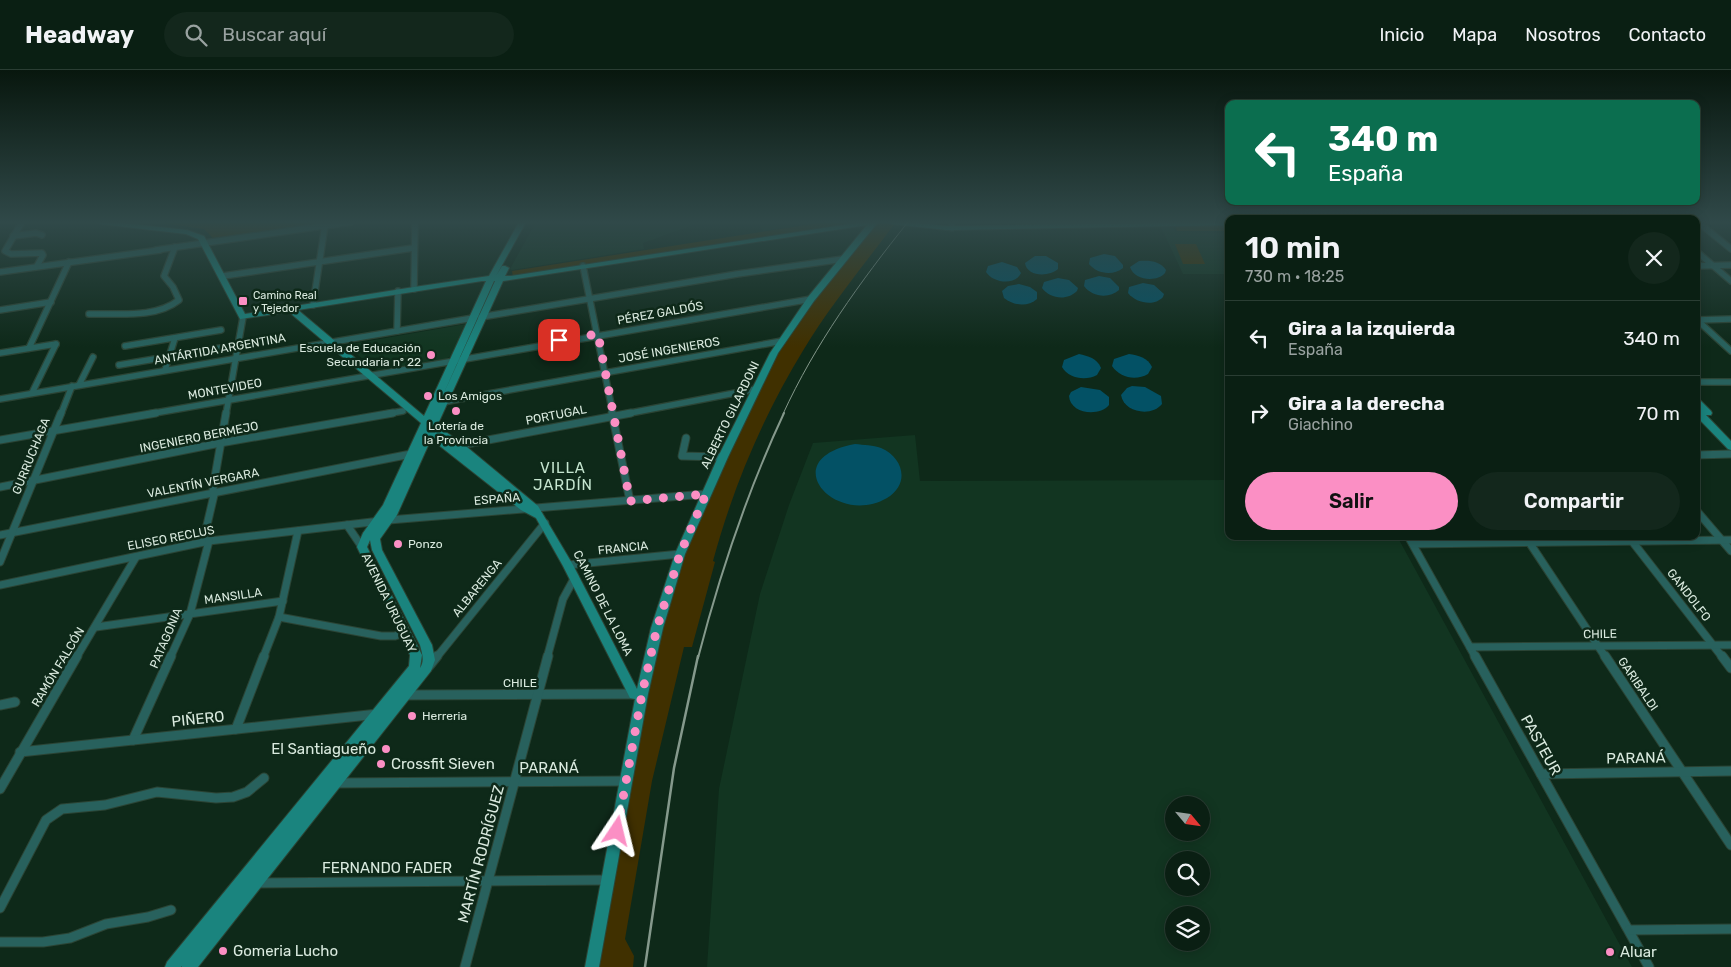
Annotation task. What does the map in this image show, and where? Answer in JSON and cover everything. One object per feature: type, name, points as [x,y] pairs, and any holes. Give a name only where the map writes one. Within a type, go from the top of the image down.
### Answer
[{"type":"main road","points":[[216,264],[243,317],[414,289],[597,264]]},
{"type":"main road","name":"AVENIDA URUGUAY","points":[[172,967],[406,695],[427,668],[429,660],[426,645],[374,543],[502,264]]},
{"type":"main road","name":"AVENIDA URUGUAY","points":[[495,279],[504,264]]},
{"type":"main road","name":"ALBERTO GILARDONI","points":[[592,967],[626,781],[638,694],[680,554],[723,457],[782,341],[839,264]]},
{"type":"main road","points":[[287,309],[428,427]]},
{"type":"main road","name":"AVENIDA URUGUAY","points":[[189,967],[256,883],[379,714],[408,678],[416,664],[416,655],[362,547],[370,530],[385,520],[411,454],[443,402],[458,358]]},
{"type":"main road","points":[[366,375],[402,410],[428,427]]},
{"type":"main road","points":[[1700,405],[1731,437]]},
{"type":"main road","points":[[1700,414],[1731,447]]},
{"type":"main road","name":"CAMINO DE LA LOMA","points":[[428,427],[541,516],[638,694]]},
{"type":"main road","name":"CAMINO DE LA LOMA","points":[[454,446],[524,508],[541,516]]},
{"type":"street","points":[[0,272],[54,264]]},
{"type":"street","points":[[29,348],[68,264]]},
{"type":"street","points":[[88,314],[142,312],[165,308],[177,303],[179,300],[173,287],[164,276],[168,264]]},
{"type":"street","points":[[223,276],[307,264]]},
{"type":"street","points":[[313,305],[320,264]]},
{"type":"street","points":[[414,264],[414,289]]},
{"type":"street","name":"ANTÁRTIDA ARGENTINA","points":[[0,399],[590,298],[809,264]]},
{"type":"street","points":[[1710,264],[1731,281]]},
{"type":"street","points":[[1700,266],[1731,265]]},
{"type":"street","points":[[583,266],[630,501]]},
{"type":"street","points":[[397,331],[398,292]]},
{"type":"street","name":"PÉREZ GALDÓS","points":[[458,358],[792,300],[811,300]]},
{"type":"street","points":[[0,310],[51,302]]},
{"type":"street","name":"PATAGONIA","points":[[133,740],[190,614],[206,541],[234,358],[243,317]]},
{"type":"street","points":[[1700,319],[1731,319]]},
{"type":"street","points":[[1700,322],[1731,351]]},
{"type":"street","points":[[125,346],[221,330]]},
{"type":"street","points":[[165,370],[174,338]]},
{"type":"street","name":"JOSÉ INGENIEROS","points":[[443,402],[782,341]]},
{"type":"street","points":[[0,353],[56,344],[32,393]]},
{"type":"street","points":[[119,365],[220,348]]},
{"type":"street","name":"GURRUCHAGA","points":[[0,562],[54,430],[92,357]]},
{"type":"street","name":"MONTEVIDEO","points":[[0,440],[458,358]]},
{"type":"street","points":[[1700,382],[1731,382]]},
{"type":"street","name":"PORTUGAL","points":[[454,446],[756,389]]},
{"type":"street","name":"INGENIERO BERMEJO","points":[[0,487],[220,443],[402,410]]},
{"type":"street","points":[[686,438],[682,456],[723,457]]},
{"type":"street","name":"VALENTÍN VERGARA","points":[[0,535],[411,454]]},
{"type":"street","points":[[1700,455],[1731,454]]},
{"type":"street","name":"ESPAÑA","points":[[541,516],[630,501],[706,494]]},
{"type":"street","name":"ESPAÑA","points":[[385,520],[524,508]]},
{"type":"street","points":[[1700,515],[1731,551]]},
{"type":"street","name":"ALBARENGA","points":[[427,668],[541,516]]},
{"type":"street","name":"ELISEO RECLUS","points":[[0,585],[206,541],[385,520]]},
{"type":"street","points":[[348,525],[362,547]]},
{"type":"street","points":[[236,729],[279,618],[298,531]]},
{"type":"street","points":[[1411,540],[1527,540]]},
{"type":"street","name":"PASTEUR","points":[[1411,540],[1649,967]]},
{"type":"street","name":"GARIBALDI","points":[[1527,540],[1731,845]]},
{"type":"street","name":"GANDOLFO","points":[[1631,540],[1731,668]]},
{"type":"street","points":[[1700,540],[1731,540]]},
{"type":"street","name":"FRANCIA","points":[[568,565],[680,554]]},
{"type":"street","name":"RAMÓN FALCÓN","points":[[0,789],[4,775],[96,627],[136,557]]},
{"type":"street","name":"MARTÍN RODRÍGUEZ","points":[[465,967],[564,599],[575,577]]},
{"type":"street","name":"MANSILLA","points":[[96,627],[283,601]]},
{"type":"street","points":[[279,618],[381,636],[395,636],[405,632]]},
{"type":"street","name":"CHILE","points":[[1470,647],[1731,644]]},
{"type":"street","name":"CHILE","points":[[406,695],[638,694]]},
{"type":"street","points":[[0,705],[15,702]]},
{"type":"street","name":"PIÑERO","points":[[20,752],[379,714]]},
{"type":"street","name":"PARANÁ","points":[[1541,774],[1731,771]]},
{"type":"street","points":[[0,908],[46,820],[62,809],[104,805],[158,792],[216,798],[233,797],[246,792],[264,778]]},
{"type":"street","name":"PARANÁ","points":[[329,783],[626,781]]},
{"type":"street","name":"FERNANDO FADER","points":[[256,883],[608,880]]},
{"type":"street","points":[[0,942],[43,942],[70,938],[106,924],[148,917],[171,910]]},
{"type":"street","points":[[1629,930],[1731,929]]},
{"type":"shaded area","points":[[513,264],[551,264],[512,270],[510,269]]},
{"type":"shaded area","points":[[558,264],[597,264],[513,277],[512,271]]},
{"type":"shaded area","points":[[843,264],[864,264],[825,317],[789,374],[763,425],[740,479],[713,561],[715,562],[692,647],[684,647],[652,781],[625,939],[634,956],[633,967],[597,967],[646,695],[685,552],[759,389],[778,354],[815,300]]},
{"type":"shaded area","points":[[1178,264],[1225,264],[1225,274],[1183,274]]},
{"type":"shaded area","points":[[466,324],[451,356],[446,359],[378,370],[347,347],[351,344]]},
{"type":"shaded area","points":[[915,435],[920,481],[1225,480],[1225,540],[1399,540],[1632,967],[707,967],[719,789],[760,594],[789,505],[813,443]]},
{"type":"water","points":[[1008,264],[1017,267],[1021,273],[1014,280],[999,281],[989,276],[986,272],[988,266]]},
{"type":"water","points":[[1025,264],[1058,264],[1058,269],[1054,272],[1044,274],[1034,273],[1027,268]]},
{"type":"water","points":[[1089,264],[1122,264],[1123,268],[1119,271],[1105,273],[1096,270]]},
{"type":"water","points":[[1135,264],[1159,264],[1166,270],[1161,276],[1146,279],[1136,275],[1130,267]]},
{"type":"water","points":[[1099,276],[1110,278],[1119,287],[1119,290],[1106,296],[1091,293],[1084,286],[1085,280]]},
{"type":"water","points":[[1058,278],[1069,280],[1078,288],[1077,291],[1064,297],[1049,295],[1042,288],[1044,282]]},
{"type":"water","points":[[1143,283],[1154,285],[1164,294],[1163,297],[1150,303],[1140,301],[1128,293],[1129,287]]},
{"type":"water","points":[[1019,284],[1030,287],[1037,292],[1037,299],[1021,305],[1012,303],[1004,298],[1002,291],[1008,286]]},
{"type":"water","points":[[1079,354],[1097,362],[1101,368],[1097,375],[1088,378],[1078,378],[1065,371],[1062,367],[1064,360]]},
{"type":"water","points":[[1129,354],[1139,356],[1148,361],[1152,367],[1148,374],[1133,378],[1124,376],[1115,370],[1112,366],[1114,359]]},
{"type":"water","points":[[1132,386],[1145,387],[1161,396],[1162,404],[1152,411],[1145,412],[1127,406],[1121,395],[1127,388]]},
{"type":"water","points":[[1081,387],[1100,390],[1109,397],[1109,405],[1104,409],[1092,412],[1086,412],[1074,407],[1069,396],[1071,392]]},
{"type":"water","points":[[855,444],[881,448],[895,458],[901,472],[901,479],[899,486],[887,498],[867,505],[849,504],[833,498],[821,488],[816,476],[819,463],[831,452]]},
{"type":"railway","points":[[783,414],[824,338],[875,264]]},
{"type":"railway","points":[[698,658],[735,533],[784,413]]},
{"type":"railway","points":[[645,967],[674,768],[698,656]]},
{"type":"place","name":"Camino Real y Tejedor","points":[[243,301]]},
{"type":"place","name":"Escuela de Educación Secundaria nº 22","points":[[431,355]]},
{"type":"place","name":"Los Amigos","points":[[428,396]]},
{"type":"place","name":"Lotería de la Provincia","points":[[456,411]]},
{"type":"place","name":"Ponzo","points":[[398,544]]},
{"type":"place","name":"Herreria","points":[[412,716]]},
{"type":"place","name":"El Santiagueño","points":[[386,749]]},
{"type":"place","name":"Crossfit Sieven","points":[[381,764]]},
{"type":"place","name":"Gomeria Lucho","points":[[223,951]]},
{"type":"place","name":"Aluar","points":[[1610,952]]},
{"type":"district","name":"VILLA JARDÍN","points":[[563,476]]},
{"type":"route","points":[[559,340],[598,334],[630,501],[706,494],[680,554],[657,628],[642,694],[617,831]]}]
